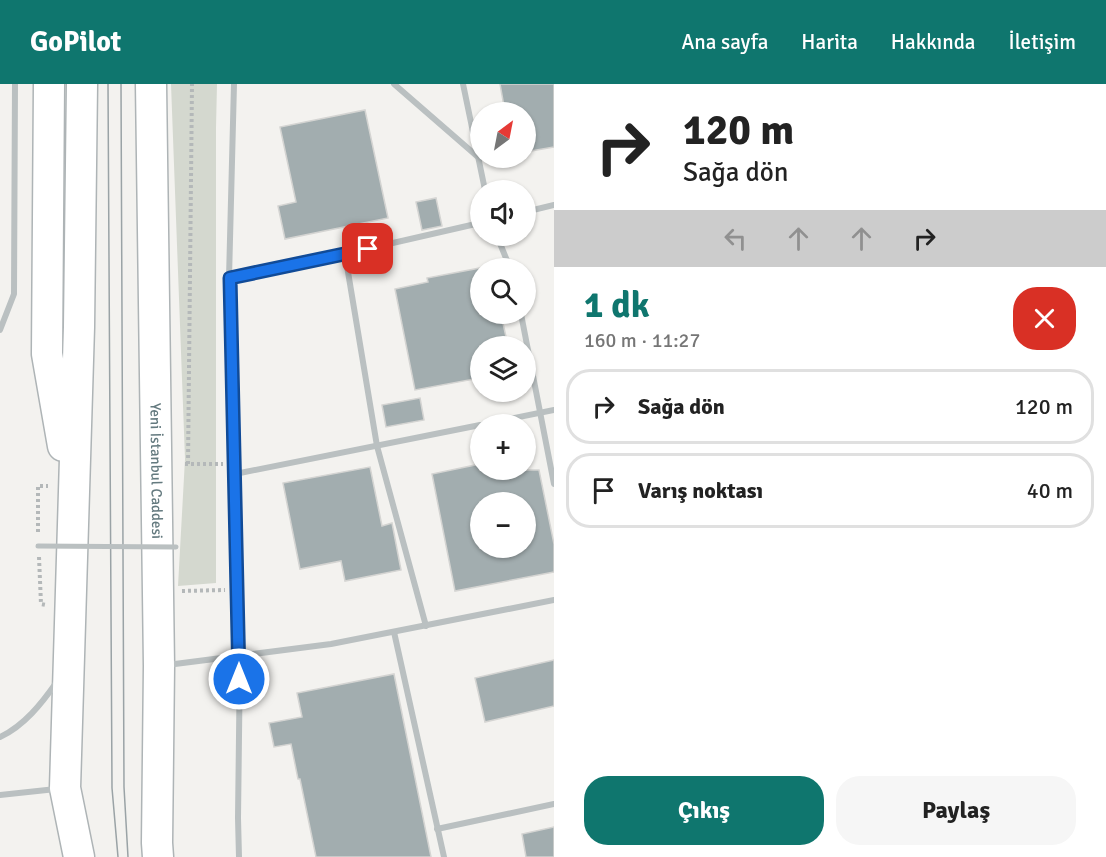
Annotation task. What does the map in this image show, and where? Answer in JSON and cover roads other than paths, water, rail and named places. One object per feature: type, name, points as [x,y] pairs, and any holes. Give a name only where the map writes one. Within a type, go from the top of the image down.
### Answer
[{"type":"main road","points":[[49,84],[47,354],[74,506]]},
{"type":"main road","points":[[79,857],[65,788],[79,327],[82,84]]},
{"type":"main road","name":"Yeni İstanbul Caddesi","points":[[151,84],[159,666],[157,843],[159,857]]},
{"type":"street","points":[[0,330],[14,294],[15,84]]},
{"type":"street","points":[[234,84],[230,278],[240,655],[239,857]]},
{"type":"street","points":[[394,84],[470,151]]},
{"type":"street","points":[[463,84],[470,119]]},
{"type":"street","points":[[536,209],[554,205]]},
{"type":"street","points":[[230,278],[470,224]]},
{"type":"street","points":[[345,254],[377,446],[426,626]]},
{"type":"street","points":[[523,324],[554,484]]},
{"type":"street","points":[[535,414],[554,410]]},
{"type":"street","points":[[235,474],[470,427]]},
{"type":"street","points":[[38,546],[176,548]]},
{"type":"street","points":[[159,666],[331,644],[554,600]]},
{"type":"street","points":[[394,632],[444,857]]},
{"type":"street","points":[[0,737],[40,706],[69,665]]},
{"type":"street","points":[[0,795],[65,788]]},
{"type":"street","points":[[437,829],[554,804]]},
{"type":"tram line","points":[[108,84],[112,788],[118,857]]},
{"type":"tram line","points":[[121,84],[124,787],[128,857]]}]
